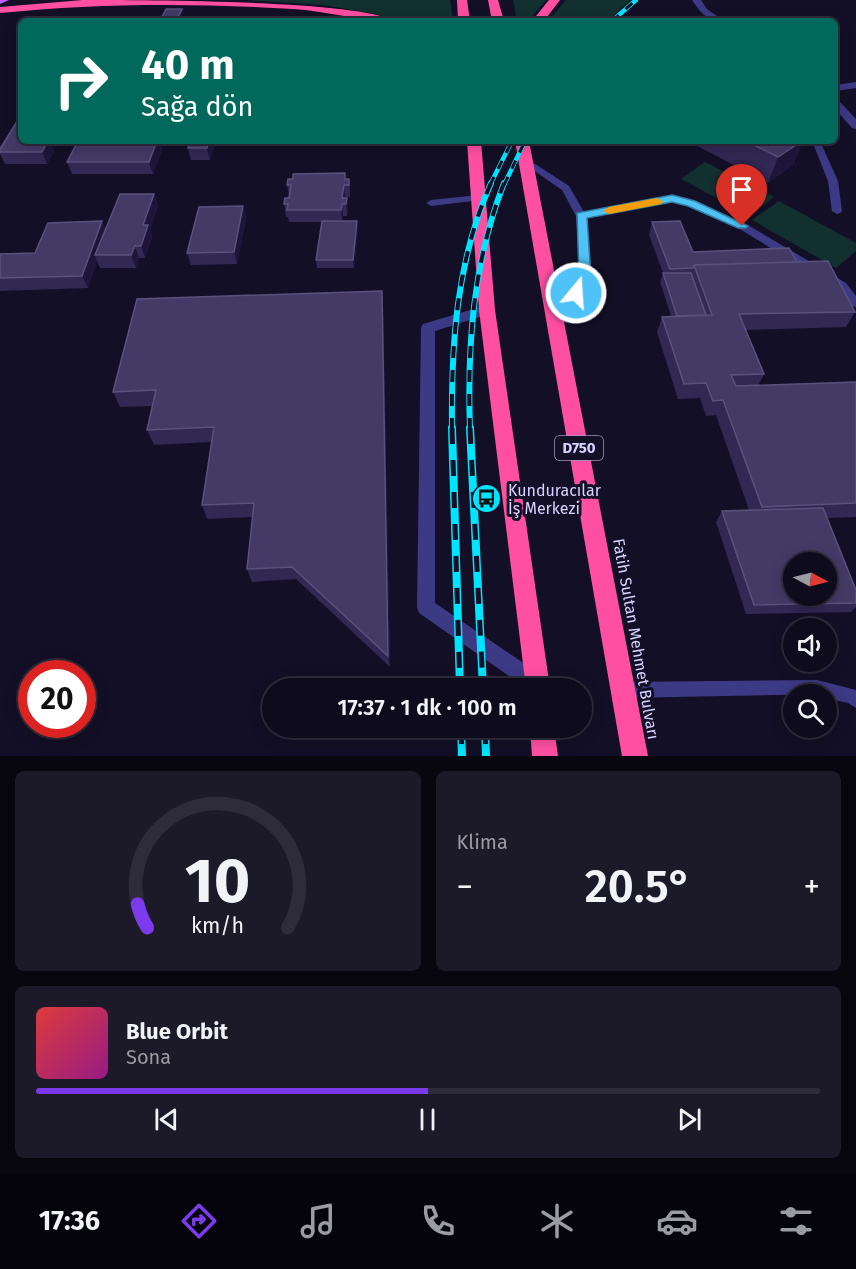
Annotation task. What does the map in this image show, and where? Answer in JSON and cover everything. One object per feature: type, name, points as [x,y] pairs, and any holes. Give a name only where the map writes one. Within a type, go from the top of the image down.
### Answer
[{"type":"highway","points":[[462,0],[464,18]]},
{"type":"highway","points":[[493,0],[497,18]]},
{"type":"highway","points":[[540,18],[555,0]]},
{"type":"highway","points":[[0,10],[118,2],[230,3],[333,10],[372,18]]},
{"type":"highway","points":[[474,144],[487,310],[537,678]]},
{"type":"highway","name":"Fatih Sultan Mehmet Bulvarı","points":[[523,144],[635,756]]},
{"type":"highway","points":[[543,738],[545,756]]},
{"type":"main road","points":[[0,1],[5,0]]},
{"type":"street","points":[[696,0],[715,18]]},
{"type":"street","points":[[838,88],[856,86]]},
{"type":"street","points":[[838,106],[856,126]]},
{"type":"street","points":[[487,310],[428,328],[426,607],[527,678]]},
{"type":"lane","points":[[815,144],[833,181],[837,211]]},
{"type":"lane","points":[[526,161],[566,188],[581,216],[585,276],[557,327]]},
{"type":"lane","points":[[431,203],[478,198]]},
{"type":"lane","points":[[581,216],[672,199],[691,203],[742,226],[842,286],[856,303]]},
{"type":"lane","points":[[622,690],[817,687],[852,696],[856,700]]},
{"type":"green space","points":[[246,0],[450,0],[453,18],[389,18],[323,5]]},
{"type":"green space","points":[[513,0],[546,0],[531,18],[517,18]]},
{"type":"green space","points":[[566,0],[631,0],[610,18],[551,18]]},
{"type":"green space","points":[[705,162],[774,197],[750,216],[681,179]]},
{"type":"green space","points":[[779,201],[856,243],[856,251],[836,268],[752,220]]},
{"type":"building","points":[[166,9],[182,9],[178,17],[162,17]]},
{"type":"building","points":[[18,120],[18,144],[46,144],[42,152],[0,152]]},
{"type":"building","points":[[76,144],[156,144],[149,162],[67,162]]},
{"type":"building","points":[[189,144],[208,144],[207,148],[188,148]]},
{"type":"building","points":[[752,144],[798,144],[778,157]]},
{"type":"building","points":[[345,173],[345,179],[349,179],[349,185],[344,185],[342,198],[347,198],[341,210],[287,210],[288,204],[284,204],[285,198],[289,198],[291,185],[287,185],[288,179],[293,179],[293,174]]},
{"type":"building","points":[[120,194],[154,194],[143,225],[148,225],[141,246],[135,246],[131,255],[95,255]]},
{"type":"building","points":[[243,206],[234,252],[187,253],[199,207]]},
{"type":"building","points":[[102,221],[82,276],[0,278],[0,254],[35,253],[48,223]]},
{"type":"building","points":[[322,221],[357,221],[353,260],[316,260]]},
{"type":"building","points":[[680,221],[693,252],[789,248],[797,262],[694,265],[693,268],[670,269],[652,222]]},
{"type":"building","points":[[828,261],[855,312],[739,314],[764,374],[731,375],[736,386],[856,382],[856,503],[762,507],[723,400],[713,401],[706,383],[684,384],[662,317],[712,315],[694,265]]},
{"type":"building","points":[[663,273],[691,273],[706,315],[677,316]]},
{"type":"building","points":[[382,291],[388,656],[292,567],[247,569],[254,503],[202,505],[214,427],[147,430],[156,390],[113,392],[137,299]]},
{"type":"building","points":[[823,508],[856,590],[856,603],[837,603],[837,552],[783,552],[783,604],[754,605],[722,511]]},
{"type":"railway","points":[[615,18],[636,0]]},
{"type":"railway","points":[[491,183],[510,144]]},
{"type":"railway","points":[[504,185],[524,144]]},
{"type":"railway","points":[[452,429],[453,367],[458,304],[470,243],[491,183]]},
{"type":"railway","points":[[470,430],[469,398],[474,305],[485,243],[504,183]]},
{"type":"railway","points":[[470,428],[482,678]]},
{"type":"railway","points":[[452,429],[460,678]]},
{"type":"railway","points":[[461,738],[462,756]]},
{"type":"railway","points":[[485,738],[486,756]]},
{"type":"slow traffic","points":[[609,211],[657,202]]},
{"type":"place","name":"Kunduracılar İş Merkezi","points":[[487,499]]},
{"type":"route","points":[[576,293],[585,276],[581,216],[672,199],[691,203],[742,226]]}]
